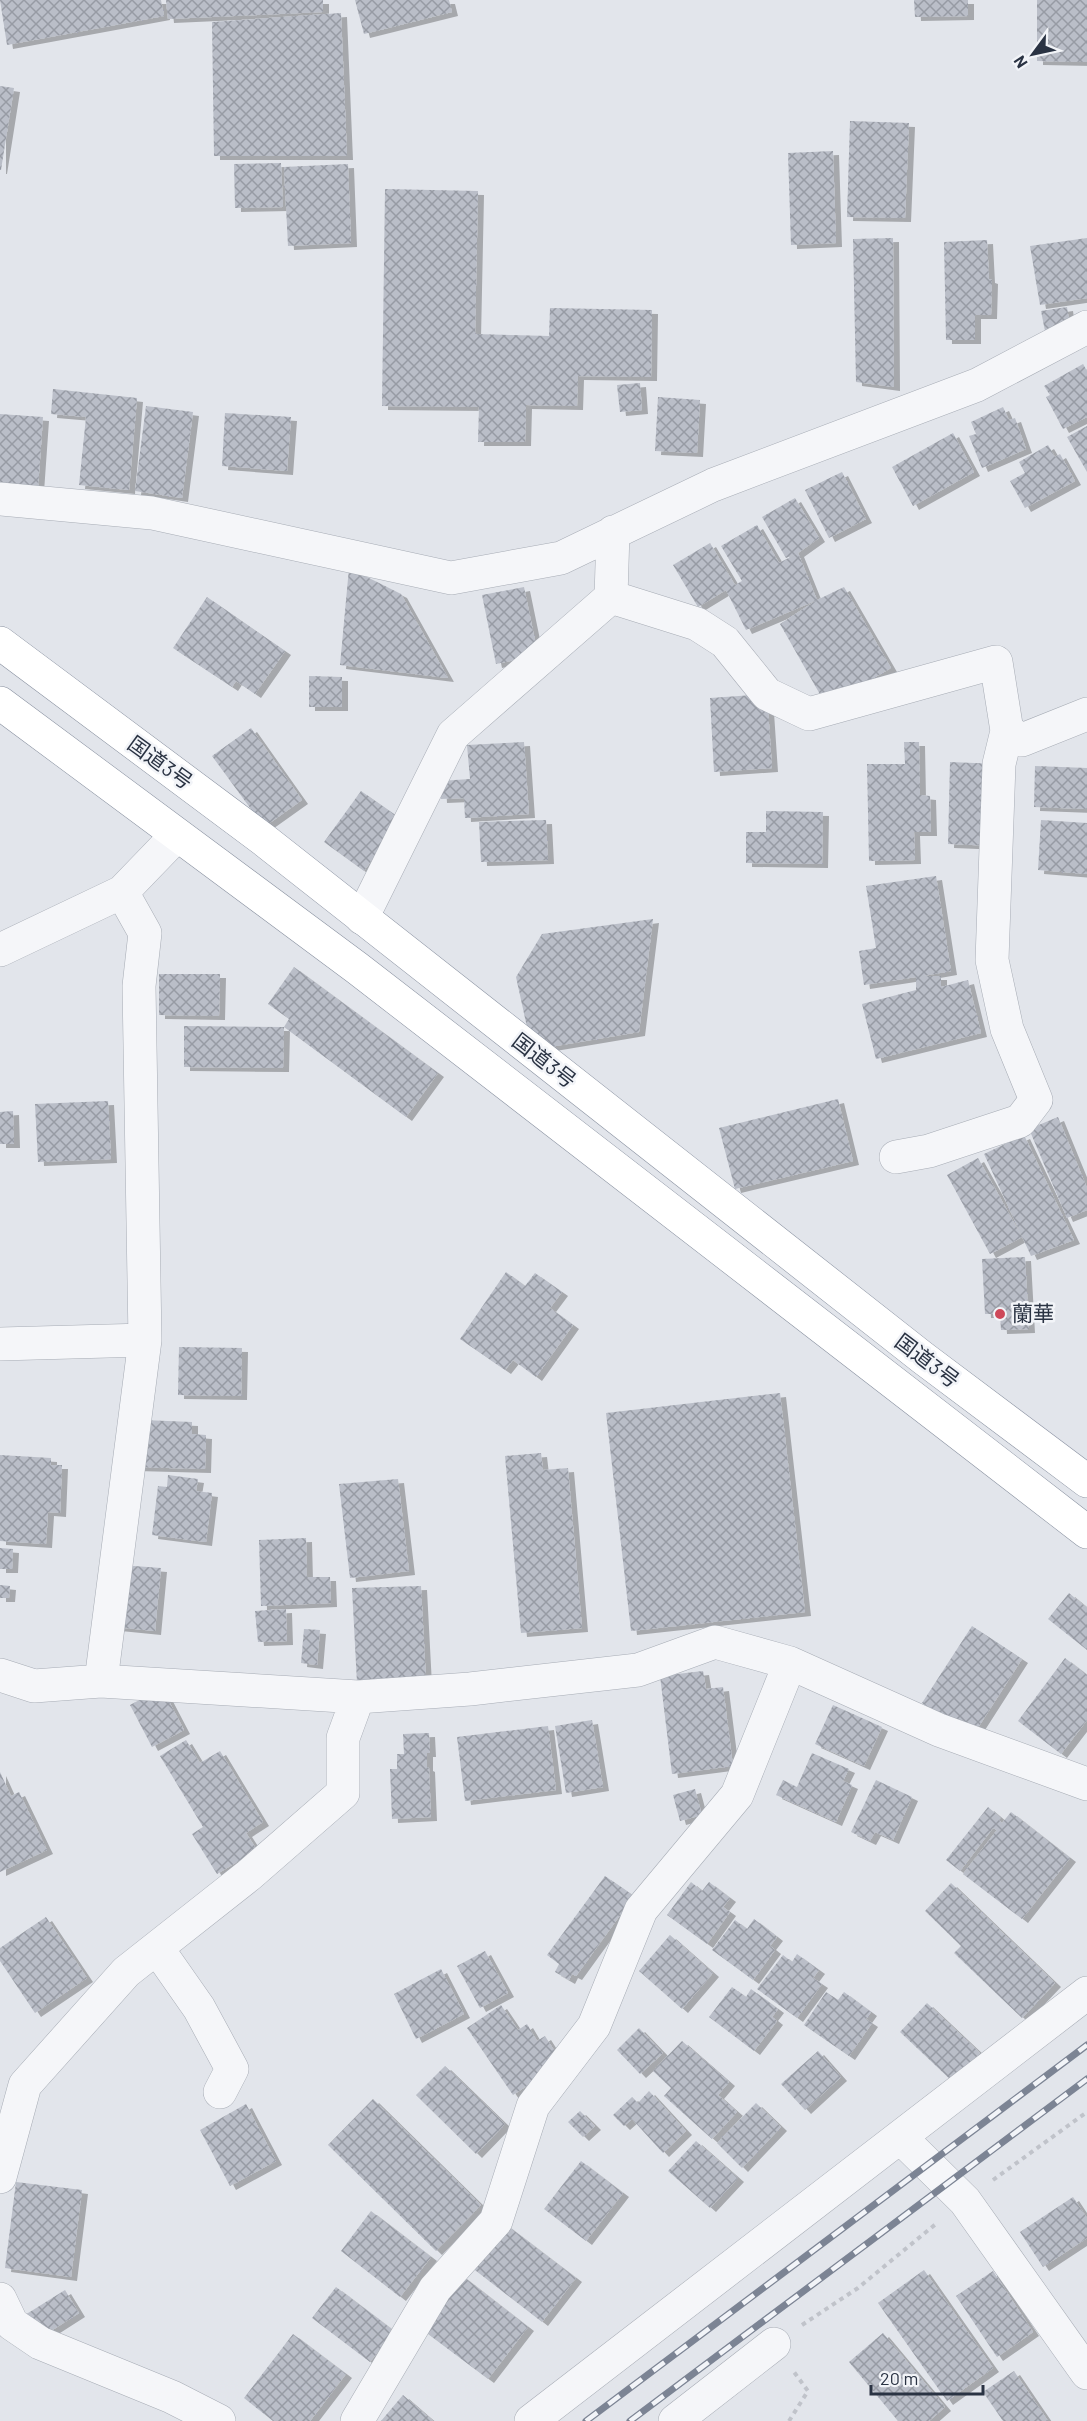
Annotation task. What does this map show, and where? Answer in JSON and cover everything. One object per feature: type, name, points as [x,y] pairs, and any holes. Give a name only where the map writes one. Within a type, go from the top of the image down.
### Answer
[{"type":"highway","name":"国道3号","points":[[0,643],[255,834],[914,1351],[1087,1481]]},
{"type":"highway","name":"国道3号","points":[[0,703],[357,968],[1087,1532]]},
{"type":"street","points":[[0,499],[152,513],[451,578],[561,558],[713,485],[977,386],[1087,327]]},
{"type":"street","points":[[362,918],[453,735],[611,597],[613,532]]},
{"type":"street","points":[[611,597],[697,624],[725,642],[767,694],[809,714],[996,662],[1007,731],[999,764],[993,960],[1007,1029],[1036,1100],[1020,1121],[929,1150],[896,1156]]},
{"type":"street","points":[[1007,731],[1022,740],[1087,714]]},
{"type":"street","points":[[0,950],[123,892],[177,835]]},
{"type":"street","points":[[101,1681],[145,1340],[139,986],[145,933],[123,892]]},
{"type":"street","points":[[0,1344],[145,1340]]},
{"type":"street","points":[[0,1675],[34,1686],[101,1681],[358,1697],[470,1689],[638,1670],[714,1642],[790,1663],[939,1730],[1087,1784]]},
{"type":"street","points":[[357,2421],[435,2289],[496,2221],[533,2106],[594,2026],[641,1910],[737,1795],[790,1663]]},
{"type":"street","points":[[0,2177],[25,2085],[126,1972],[249,1875],[343,1793],[343,1738],[358,1697]]},
{"type":"street","points":[[157,1948],[199,2008],[232,2069],[220,2092]]},
{"type":"street","points":[[531,2421],[1087,1993]]},
{"type":"street","points":[[900,2137],[964,2200],[1087,2373]]},
{"type":"street","points":[[0,2300],[12,2324],[40,2343],[171,2397],[219,2421]]},
{"type":"street","points":[[675,2421],[774,2343]]},
{"type":"path","points":[[789,2421],[808,2391],[774,2343],[858,2288],[964,2200],[1087,2112]]},
{"type":"building","points":[[0,0],[161,0],[164,16],[7,45]]},
{"type":"building","points":[[166,0],[323,0],[323,12],[168,19]]},
{"type":"building","points":[[355,0],[449,0],[452,12],[364,34]]},
{"type":"building","points":[[914,0],[968,0],[968,16],[915,17]]},
{"type":"building","points":[[1037,0],[1087,0],[1087,62],[1037,61]]},
{"type":"building","points":[[341,13],[347,156],[214,156],[212,22]]},
{"type":"building","points":[[0,86],[14,88],[1,170],[0,170]]},
{"type":"building","points":[[850,121],[909,123],[905,218],[847,217]]},
{"type":"building","points":[[833,151],[836,243],[791,245],[788,153]]},
{"type":"building","points":[[281,163],[283,207],[235,208],[234,164]]},
{"type":"building","points":[[348,164],[351,243],[288,246],[284,167]]},
{"type":"building","points":[[385,189],[478,191],[475,334],[549,336],[550,308],[652,310],[651,377],[578,376],[577,406],[526,405],[525,442],[478,442],[479,407],[382,406]]},
{"type":"building","points":[[893,238],[894,387],[856,382],[853,239]]},
{"type":"building","points":[[1087,238],[1087,298],[1040,305],[1030,246]]},
{"type":"building","points":[[987,240],[989,279],[992,280],[991,315],[975,315],[975,340],[946,340],[944,242]]},
{"type":"building","points":[[1067,307],[1070,327],[1045,331],[1041,311]]},
{"type":"building","points":[[1083,364],[1087,371],[1087,417],[1063,429],[1046,397],[1050,395],[1044,386]]},
{"type":"building","points":[[640,383],[642,410],[620,412],[617,385]]},
{"type":"building","points":[[53,389],[137,398],[129,490],[79,485],[86,417],[51,414]]},
{"type":"building","points":[[658,397],[700,400],[697,453],[655,451]]},
{"type":"building","points":[[146,406],[193,412],[182,498],[135,491]]},
{"type":"building","points":[[1003,407],[1009,420],[1015,418],[1026,449],[982,468],[969,436],[976,434],[971,422]]},
{"type":"building","points":[[225,413],[291,417],[287,471],[222,466]]},
{"type":"building","points":[[0,414],[43,417],[38,488],[0,485]]},
{"type":"building","points":[[1087,426],[1087,472],[1067,437]]},
{"type":"building","points":[[953,433],[974,472],[913,506],[892,467]]},
{"type":"building","points":[[1048,445],[1055,457],[1060,454],[1075,481],[1025,508],[1010,481],[1025,473],[1019,462]]},
{"type":"building","points":[[842,472],[866,519],[829,538],[805,490]]},
{"type":"building","points":[[795,498],[819,538],[798,553],[817,600],[746,630],[726,590],[698,607],[673,565],[710,543],[735,585],[742,581],[721,546],[757,525],[779,563],[796,554],[786,558],[762,517]]},
{"type":"building","points":[[349,568],[401,594],[448,678],[340,665]]},
{"type":"building","points":[[524,587],[538,655],[496,664],[482,595]]},
{"type":"building","points":[[844,587],[891,668],[826,705],[780,624],[817,600]]},
{"type":"building","points":[[207,597],[285,651],[255,694],[236,681],[232,687],[173,648]]},
{"type":"building","points":[[309,676],[342,677],[342,707],[309,707]]},
{"type":"building","points":[[767,694],[772,768],[714,772],[710,698]]},
{"type":"building","points":[[251,728],[302,800],[264,827],[212,756]]},
{"type":"building","points":[[524,742],[529,814],[465,818],[464,798],[441,799],[440,781],[470,779],[467,745]]},
{"type":"building","points":[[904,742],[919,742],[920,795],[930,796],[931,832],[914,832],[915,860],[869,861],[867,764],[905,764]]},
{"type":"building","points":[[950,762],[999,764],[997,846],[948,844]]},
{"type":"building","points":[[1035,766],[1087,768],[1087,809],[1034,807]]},
{"type":"building","points":[[361,791],[401,819],[364,871],[324,842]]},
{"type":"building","points":[[766,811],[823,812],[822,864],[746,863],[746,832],[766,832]]},
{"type":"building","points":[[546,820],[548,860],[481,862],[479,822]]},
{"type":"building","points":[[1041,820],[1087,823],[1087,874],[1038,870]]},
{"type":"building","points":[[936,876],[951,971],[923,976],[941,976],[941,987],[968,980],[981,1033],[876,1059],[862,1004],[916,990],[916,977],[864,985],[859,951],[876,948],[866,886]]},
{"type":"building","points":[[653,919],[639,1032],[532,1050],[516,977],[542,934]]},
{"type":"building","points":[[294,967],[438,1073],[406,1117],[284,1027],[289,1019],[268,1004]]},
{"type":"building","points":[[159,974],[220,974],[219,1016],[159,1015]]},
{"type":"building","points":[[184,1026],[284,1027],[283,1068],[184,1067]]},
{"type":"building","points":[[838,1099],[853,1161],[735,1189],[719,1128]]},
{"type":"building","points":[[108,1101],[111,1159],[38,1162],[35,1104]]},
{"type":"building","points":[[13,1111],[14,1144],[0,1144],[0,1112]]},
{"type":"building","points":[[1058,1117],[1087,1188],[1087,1210],[1067,1218],[1029,1129]]},
{"type":"building","points":[[1024,1135],[1074,1240],[1031,1256],[984,1154]]},
{"type":"building","points":[[978,1158],[1022,1237],[990,1254],[947,1175]]},
{"type":"building","points":[[1025,1257],[1029,1329],[1001,1330],[1000,1314],[985,1314],[982,1259]]},
{"type":"building","points":[[506,1272],[525,1286],[535,1273],[562,1292],[550,1308],[573,1325],[536,1377],[513,1360],[505,1370],[460,1339]]},
{"type":"building","points":[[179,1347],[242,1348],[241,1396],[178,1395]]},
{"type":"building","points":[[780,1393],[805,1612],[631,1631],[606,1413]]},
{"type":"building","points":[[143,1420],[192,1422],[192,1434],[206,1435],[205,1469],[131,1467]]},
{"type":"building","points":[[541,1453],[543,1470],[568,1468],[582,1628],[521,1633],[505,1456]]},
{"type":"building","points":[[0,1455],[51,1458],[51,1465],[62,1465],[60,1513],[48,1512],[46,1544],[0,1541]]},
{"type":"building","points":[[168,1475],[198,1479],[196,1491],[212,1493],[206,1542],[152,1535],[158,1486],[167,1487]]},
{"type":"building","points":[[398,1479],[409,1571],[350,1578],[339,1484]]},
{"type":"building","points":[[306,1538],[307,1577],[330,1577],[331,1603],[261,1606],[259,1540]]},
{"type":"building","points":[[0,1548],[13,1549],[12,1569],[0,1569]]},
{"type":"building","points":[[121,1565],[161,1568],[155,1631],[115,1627]]},
{"type":"building","points":[[0,1585],[10,1586],[9,1598],[0,1598]]},
{"type":"building","points":[[421,1586],[426,1681],[357,1683],[352,1588]]},
{"type":"building","points":[[1069,1593],[1087,1608],[1087,1650],[1048,1619]]},
{"type":"building","points":[[286,1609],[287,1641],[258,1642],[255,1611]]},
{"type":"building","points":[[972,1626],[1022,1659],[972,1737],[922,1703]]},
{"type":"building","points":[[304,1629],[320,1630],[317,1665],[301,1663]]},
{"type":"building","points":[[1065,1658],[1087,1675],[1087,1720],[1061,1754],[1018,1721]]},
{"type":"building","points":[[703,1671],[706,1689],[723,1687],[733,1766],[672,1774],[660,1676]]},
{"type":"building","points":[[162,1688],[184,1730],[152,1747],[130,1705]]},
{"type":"building","points":[[833,1705],[882,1727],[864,1766],[815,1744]]},
{"type":"building","points":[[592,1720],[603,1787],[566,1793],[555,1726]]},
{"type":"building","points":[[548,1726],[556,1790],[465,1801],[457,1737]]},
{"type":"building","points":[[429,1733],[430,1753],[427,1753],[427,1767],[429,1768],[431,1817],[392,1819],[390,1769],[397,1769],[397,1754],[404,1754],[403,1734]]},
{"type":"building","points":[[186,1740],[200,1763],[220,1751],[263,1822],[246,1833],[257,1850],[217,1874],[192,1834],[203,1827],[160,1756]]},
{"type":"building","points":[[812,1753],[849,1769],[843,1781],[852,1785],[836,1822],[776,1795],[783,1780],[797,1787]]},
{"type":"building","points":[[0,1772],[11,1796],[19,1792],[47,1850],[0,1872]]},
{"type":"building","points":[[876,1780],[912,1797],[893,1840],[875,1832],[870,1841],[851,1832]]},
{"type":"building","points":[[695,1789],[702,1815],[680,1821],[673,1795]]},
{"type":"building","points":[[988,1807],[1001,1818],[999,1820],[1002,1823],[1011,1812],[1070,1858],[1022,1919],[963,1874],[997,1830],[993,1828],[960,1871],[946,1860]]},
{"type":"building","points":[[605,1876],[634,1896],[576,1976],[572,1974],[569,1980],[555,1972],[559,1964],[547,1955]]},
{"type":"building","points":[[691,1882],[702,1891],[709,1882],[730,1898],[723,1907],[730,1912],[707,1944],[667,1915]]},
{"type":"building","points":[[951,1883],[1055,1983],[1022,2018],[954,1953],[961,1946],[925,1911]]},
{"type":"building","points":[[46,1917],[87,1978],[35,2013],[0,1961],[0,1948]]},
{"type":"building","points":[[754,1919],[777,1937],[770,1946],[775,1950],[753,1980],[712,1950],[735,1920],[747,1929]]},
{"type":"building","points":[[670,1935],[713,1973],[682,2009],[639,1971]]},
{"type":"building","points":[[485,1951],[508,1993],[480,2008],[457,1966]]},
{"type":"building","points":[[797,1954],[819,1970],[813,1978],[822,1984],[797,2018],[757,1989],[783,1955],[792,1962]]},
{"type":"building","points":[[441,1969],[464,2014],[416,2039],[394,1994]]},
{"type":"building","points":[[732,1987],[746,1997],[751,1989],[778,2009],[772,2017],[777,2021],[754,2051],[709,2017]]},
{"type":"building","points":[[826,1992],[838,2000],[844,1992],[871,2012],[866,2019],[872,2023],[849,2056],[804,2025]]},
{"type":"building","points":[[927,2003],[980,2053],[953,2082],[900,2032]]},
{"type":"building","points":[[501,2005],[518,2030],[527,2024],[537,2041],[545,2036],[559,2058],[554,2068],[513,2095],[467,2028]]},
{"type":"building","points":[[639,2028],[663,2053],[640,2074],[617,2050]]},
{"type":"building","points":[[682,2041],[729,2082],[718,2095],[737,2112],[712,2139],[664,2096],[671,2088],[653,2071]]},
{"type":"building","points":[[818,2051],[841,2077],[805,2110],[781,2084]]},
{"type":"building","points":[[445,2066],[505,2124],[476,2154],[416,2095]]},
{"type":"building","points":[[649,2091],[686,2131],[663,2153],[632,2119],[624,2126],[613,2115],[632,2097],[638,2103]]},
{"type":"building","points":[[373,2099],[481,2205],[436,2251],[328,2145]]},
{"type":"building","points":[[756,2103],[781,2127],[742,2168],[717,2143]]},
{"type":"building","points":[[246,2104],[276,2161],[230,2186],[200,2130]]},
{"type":"building","points":[[580,2111],[595,2126],[583,2137],[568,2122]]},
{"type":"building","points":[[696,2141],[738,2178],[710,2208],[668,2171]]},
{"type":"building","points":[[581,2161],[623,2193],[586,2241],[544,2209]]},
{"type":"building","points":[[16,2182],[82,2190],[71,2277],[5,2268]]},
{"type":"building","points":[[1073,2197],[1087,2218],[1087,2238],[1043,2267],[1020,2232]]},
{"type":"building","points":[[371,2211],[431,2257],[400,2297],[341,2251]]},
{"type":"building","points":[[505,2224],[576,2278],[542,2322],[471,2267]]},
{"type":"building","points":[[924,2270],[993,2368],[947,2401],[878,2303]]},
{"type":"building","points":[[993,2271],[1033,2332],[997,2357],[956,2296]]},
{"type":"building","points":[[461,2275],[528,2327],[488,2379],[420,2328]]},
{"type":"building","points":[[336,2287],[394,2331],[370,2362],[312,2318]]},
{"type":"building","points":[[65,2290],[79,2313],[40,2338],[25,2315]]},
{"type":"building","points":[[883,2333],[945,2407],[929,2421],[898,2421],[849,2362]]},
{"type":"building","points":[[293,2334],[346,2374],[310,2421],[273,2421],[244,2398]]},
{"type":"building","points":[[1014,2371],[1048,2421],[1003,2421],[983,2392]]},
{"type":"building","points":[[403,2395],[433,2421],[381,2421]]},
{"type":"railway","points":[[586,2421],[1087,2045]]},
{"type":"railway","points":[[630,2421],[1087,2079]]},
{"type":"place","name":"蘭華","points":[[1000,1314]]}]
